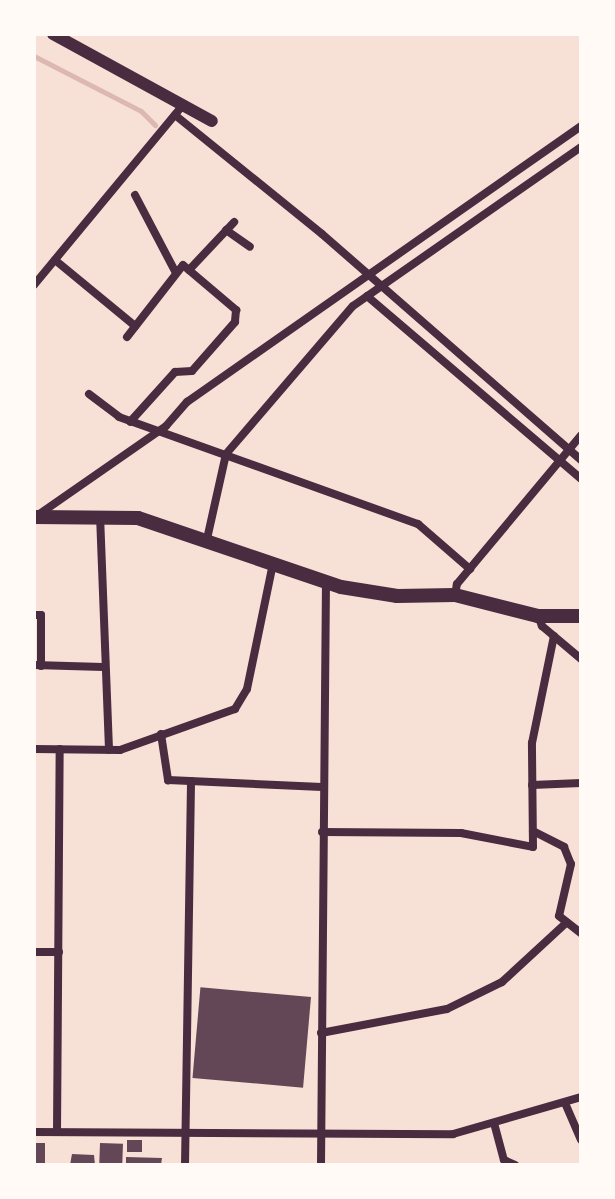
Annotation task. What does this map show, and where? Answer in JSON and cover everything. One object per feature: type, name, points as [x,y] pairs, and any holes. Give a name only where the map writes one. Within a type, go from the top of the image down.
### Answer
[{"type":"main road","points":[[34,517],[100,513],[158,523],[326,581],[397,596],[455,595],[538,616],[581,616]]},
{"type":"street","points":[[53,34],[212,121]]},
{"type":"street","points":[[34,285],[184,104]]},
{"type":"street","points":[[175,115],[367,273],[581,460]]},
{"type":"street","points":[[34,517],[157,432],[187,402],[367,273],[581,126]]},
{"type":"street","points":[[207,539],[226,454],[367,296],[581,147]]},
{"type":"street","points":[[135,195],[176,273]]},
{"type":"street","points":[[189,270],[234,222]]},
{"type":"street","points":[[226,230],[250,247]]},
{"type":"street","points":[[55,260],[135,326]]},
{"type":"street","points":[[127,337],[183,265],[236,310],[235,322],[192,371],[175,372],[130,422]]},
{"type":"street","points":[[367,296],[581,479]]},
{"type":"street","points":[[89,394],[130,422],[418,524],[470,569]]},
{"type":"street","points":[[455,595],[470,569],[581,435]]},
{"type":"street","points":[[100,513],[103,667],[109,750]]},
{"type":"street","points":[[34,749],[109,750],[235,709],[247,689],[273,562]]},
{"type":"street","points":[[321,1165],[326,581]]},
{"type":"street","points":[[34,615],[41,615],[37,666],[103,667]]},
{"type":"street","points":[[538,616],[554,636],[581,659]]},
{"type":"street","points":[[322,832],[461,833],[533,847],[532,785],[538,701],[554,636]]},
{"type":"street","points":[[161,734],[168,780],[322,787]]},
{"type":"street","points":[[57,1132],[60,749]]},
{"type":"street","points":[[185,1165],[191,781]]},
{"type":"street","points":[[532,785],[581,783]]},
{"type":"street","points":[[533,831],[564,847],[571,864],[559,916],[581,933]]},
{"type":"street","points":[[321,1033],[447,1009],[502,982],[567,922]]},
{"type":"street","points":[[34,952],[59,952]]},
{"type":"street","points":[[34,1132],[453,1134],[581,1097]]},
{"type":"street","points":[[565,1103],[581,1140]]},
{"type":"street","points":[[494,1123],[504,1160],[515,1165]]},
{"type":"building","points":[[200,987],[311,997],[303,1088],[192,1078]]},
{"type":"building","points":[[127,1140],[142,1140],[142,1152],[127,1152]]},
{"type":"building","points":[[34,1143],[45,1143],[45,1165],[34,1165]]},
{"type":"building","points":[[100,1143],[123,1144],[122,1165],[99,1165]]},
{"type":"building","points":[[72,1154],[94,1155],[95,1165],[70,1165]]},
{"type":"building","points":[[126,1157],[162,1158],[161,1165],[126,1165]]},
{"type":"waterway","points":[[34,56],[141,111],[155,125]]}]
